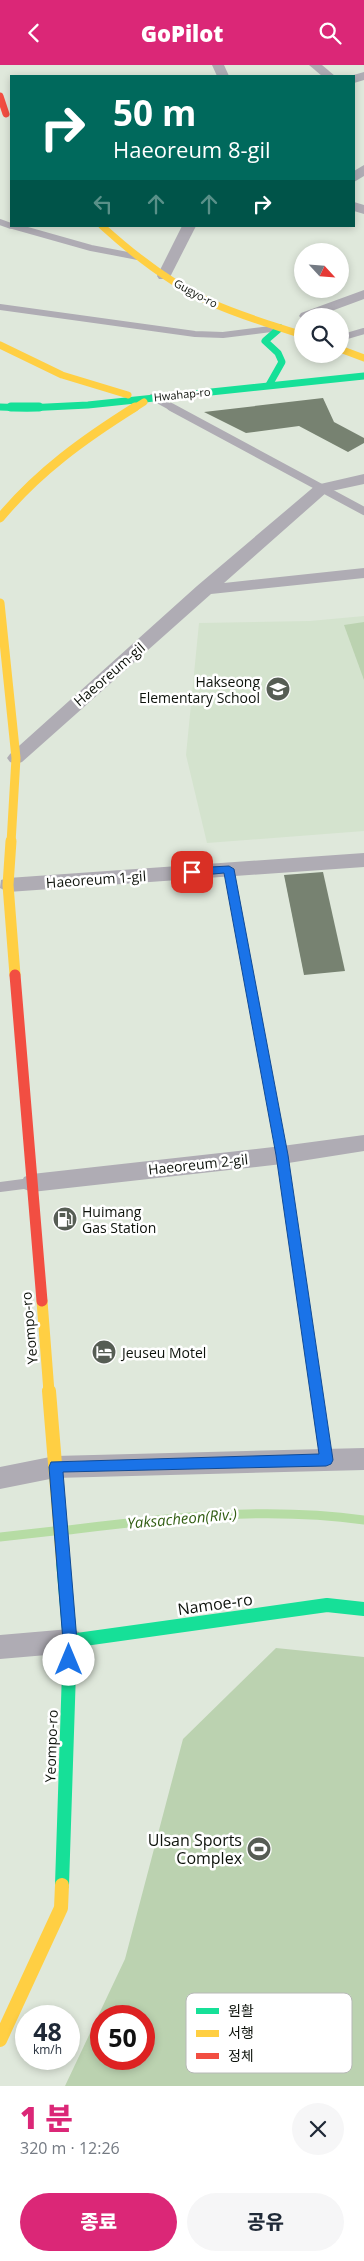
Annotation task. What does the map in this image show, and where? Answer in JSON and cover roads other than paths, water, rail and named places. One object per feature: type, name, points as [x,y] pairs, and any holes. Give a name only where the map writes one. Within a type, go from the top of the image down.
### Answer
[{"type":"main road","points":[[0,96],[6,114]]},
{"type":"main road","name":"Gugyo-ro","points":[[103,227],[164,276],[211,302],[294,332]]},
{"type":"main road","points":[[269,385],[280,372],[283,364],[281,357],[265,341],[280,328]]},
{"type":"main road","points":[[0,345],[29,360],[96,386],[135,397],[152,397]]},
{"type":"main road","points":[[349,352],[364,357]]},
{"type":"main road","name":"Hwahap-ro","points":[[0,407],[27,408],[88,405],[269,385],[364,377]]},
{"type":"main road","points":[[0,518],[14,500],[49,466],[91,434],[152,397]]},
{"type":"main road","name":"Yeompo-ro","points":[[0,603],[5,702],[16,758],[4,885],[32,1183],[70,1641],[61,1908],[0,2040]]},
{"type":"main road","name":"Namoe-ro","points":[[70,1641],[327,1605],[364,1609]]},
{"type":"street","points":[[315,65],[328,75]]},
{"type":"street","points":[[164,276],[188,227]]},
{"type":"street","points":[[327,308],[364,294]]},
{"type":"street","points":[[280,328],[294,322]]},
{"type":"street","name":"Haeoreum-gil","points":[[16,758],[322,488],[364,479]]},
{"type":"street","points":[[204,591],[364,573]]},
{"type":"street","name":"Haeoreum 1-gil","points":[[4,885],[364,860]]},
{"type":"street","name":"Haeoreum 2-gil","points":[[32,1183],[282,1155],[364,1143]]},
{"type":"street","points":[[0,1478],[56,1467],[364,1459]]},
{"type":"street","points":[[0,1647],[70,1641]]},
{"type":"lane","points":[[15,227],[77,246],[139,257]]},
{"type":"lane","points":[[0,307],[195,334],[223,335],[280,328]]},
{"type":"lane","points":[[349,335],[364,331]]},
{"type":"lane","points":[[152,397],[364,511]]},
{"type":"lane","points":[[229,869],[282,1155],[326,1460]]},
{"type":"lane","points":[[0,1187],[32,1183]]},
{"type":"waterway","name":"Yaksacheon(Riv.)","points":[[68,1530],[216,1515],[289,1514],[364,1520]]},
{"type":"waterway","name":"Yaksacheon(Riv.)","points":[[0,1537],[54,1531]]},
{"type":"place","name":"Hakseong Elementary School","points":[[278,689]]},
{"type":"place","name":"Huimang Gas Station","points":[[65,1219]]},
{"type":"place","name":"Jeuseu Motel","points":[[104,1352]]},
{"type":"place","name":"Ulsan Sports Complex","points":[[259,1849]]}]
